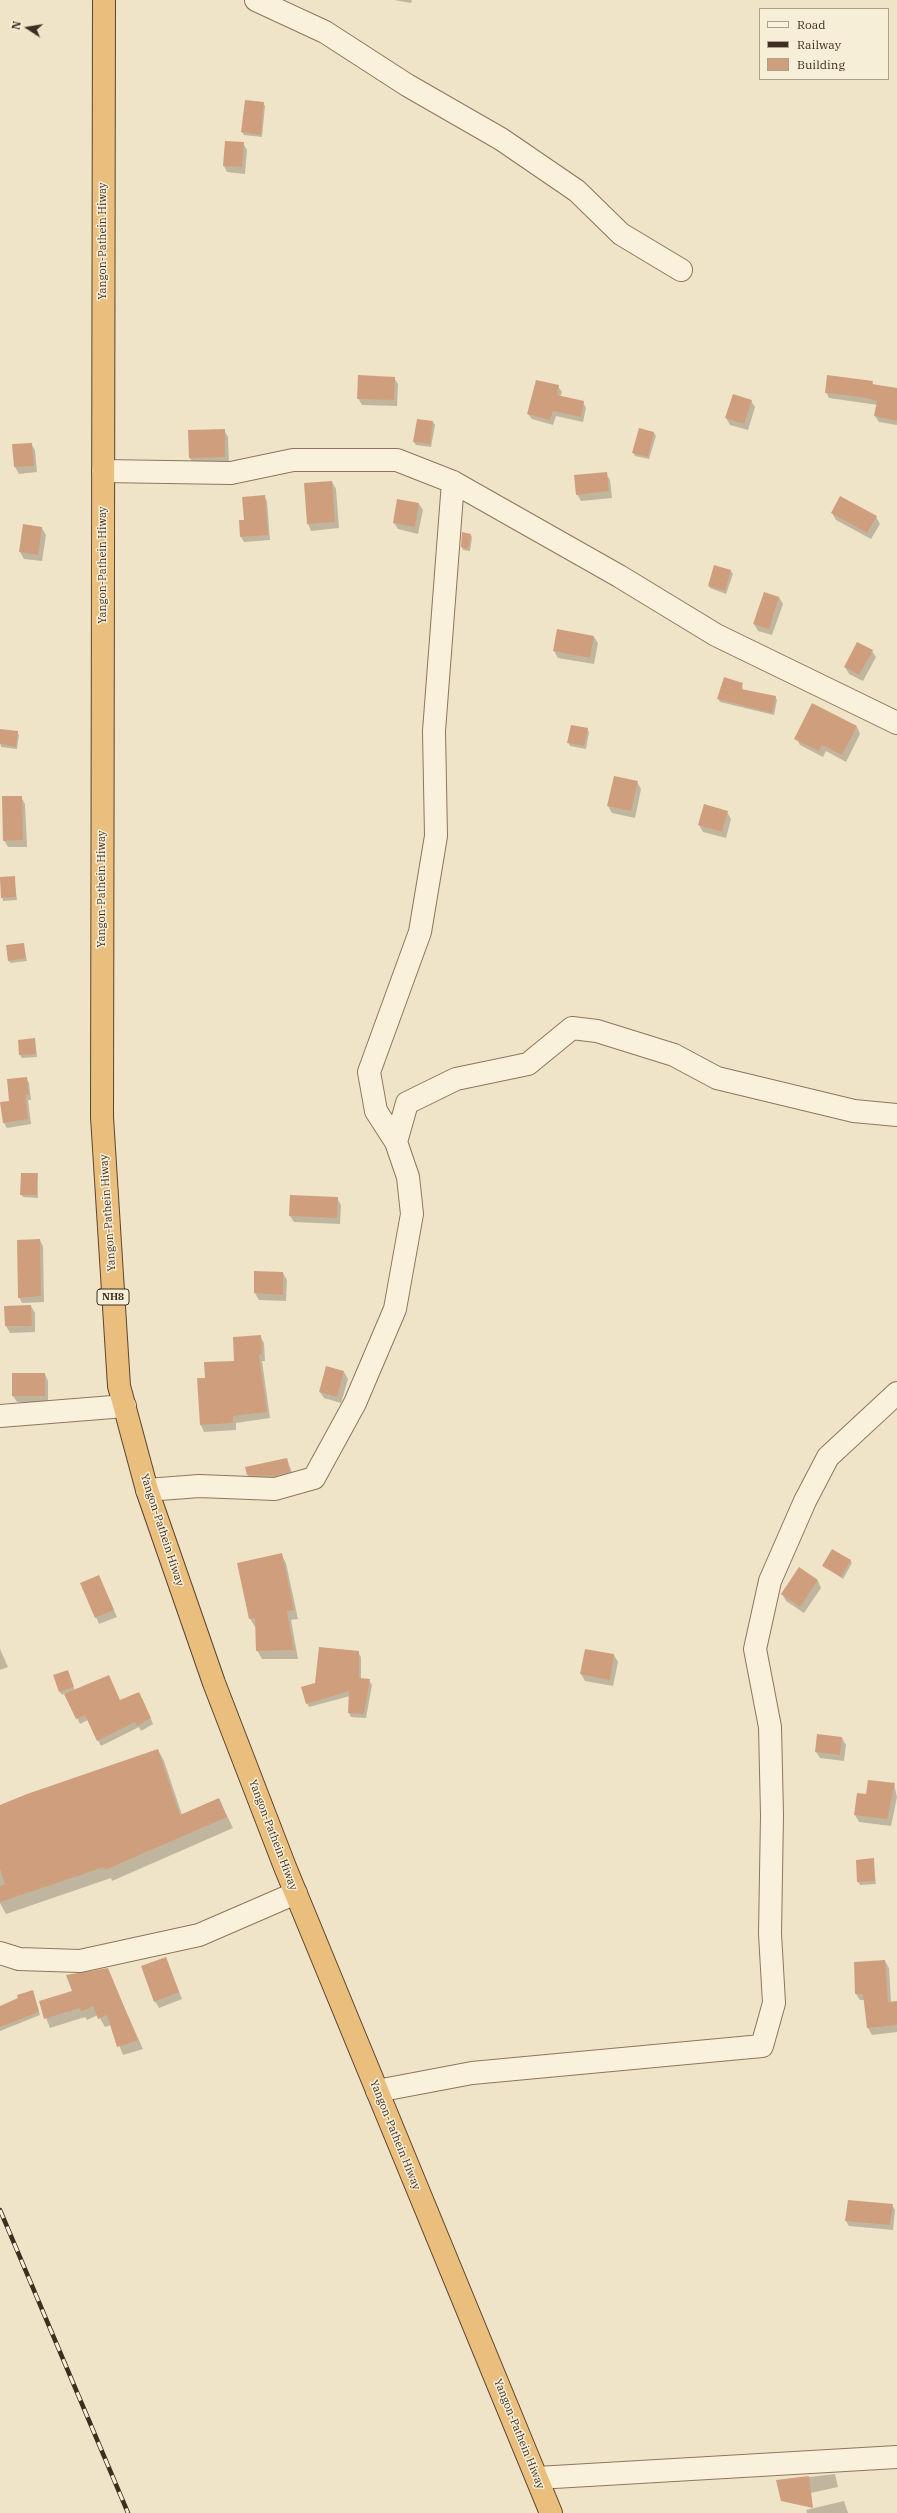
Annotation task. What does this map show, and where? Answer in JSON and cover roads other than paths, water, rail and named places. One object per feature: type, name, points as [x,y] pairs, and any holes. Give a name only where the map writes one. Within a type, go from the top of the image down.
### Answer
[{"type":"highway","name":"Yangon-Pathein Hiway","points":[[104,0],[102,1117],[119,1386],[147,1490],[214,1683],[296,1893],[551,2513]]},
{"type":"street","points":[[256,0],[325,32],[407,85],[501,139],[577,191],[621,234],[681,270]]},
{"type":"street","points":[[103,471],[231,473],[293,460],[397,460],[453,482],[619,576],[716,635],[897,723]]},
{"type":"street","points":[[147,1490],[199,1486],[275,1489],[314,1478],[355,1403],[395,1309],[412,1214],[408,1177],[396,1142],[376,1111],[369,1072],[420,932],[436,836],[434,731],[453,482]]},
{"type":"street","points":[[396,1142],[407,1103],[456,1079],[528,1064],[572,1028],[597,1031],[674,1055],[717,1078],[854,1111],[897,1115]]},
{"type":"street","points":[[377,2091],[472,2073],[762,2046],[774,2003],[770,1934],[772,1815],[770,1727],[755,1649],[770,1581],[828,1457],[897,1393]]},
{"type":"street","points":[[0,1416],[124,1406]]},
{"type":"street","points":[[0,1953],[19,1959],[80,1961],[199,1935],[296,1893]]},
{"type":"street","points":[[537,2478],[897,2457]]},
{"type":"railway","points":[[0,2210],[128,2513]]}]
